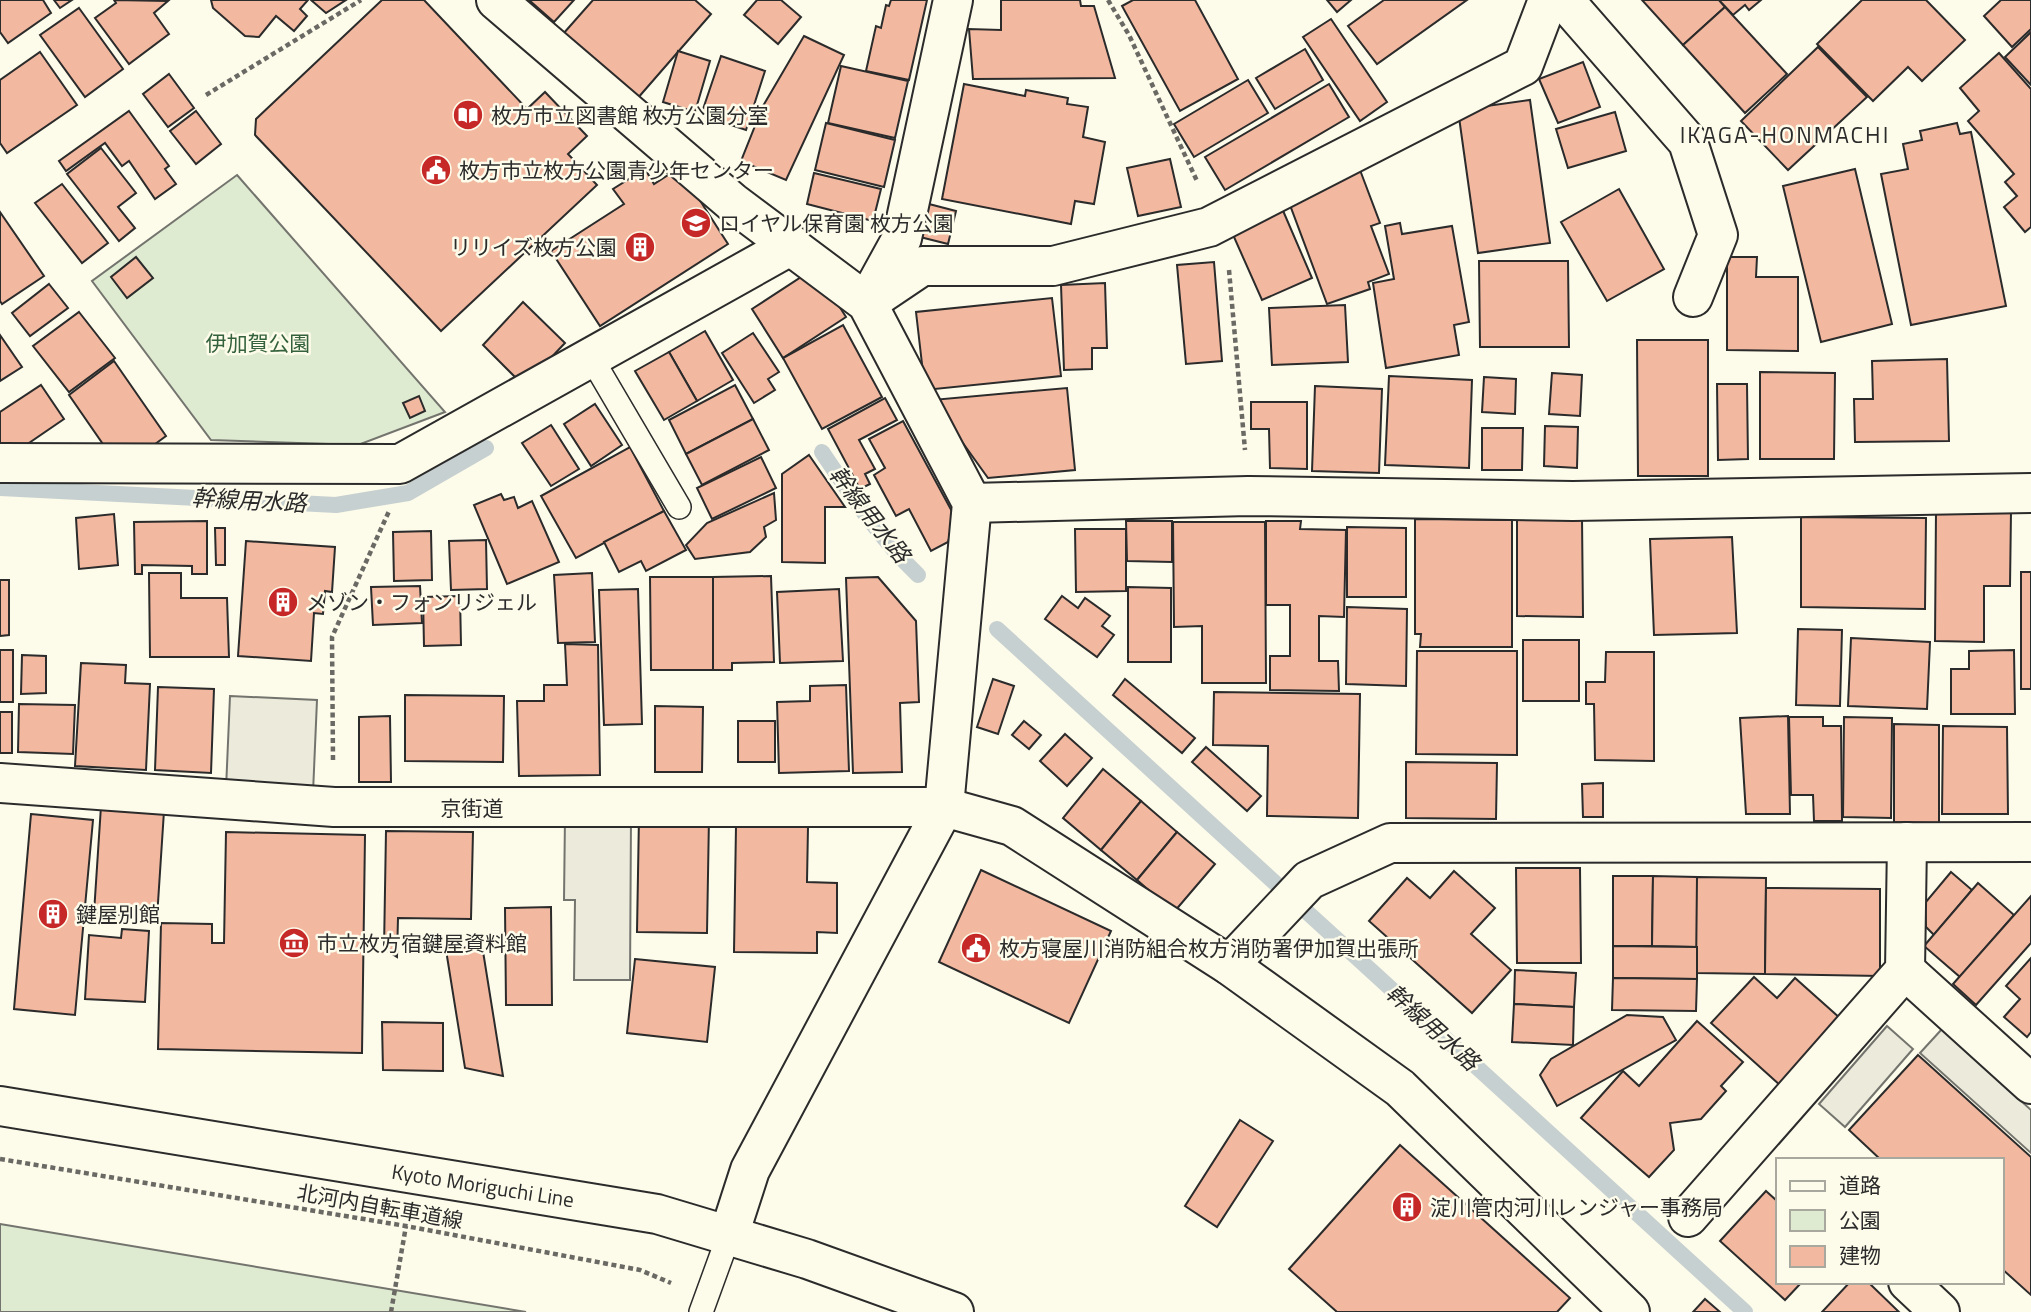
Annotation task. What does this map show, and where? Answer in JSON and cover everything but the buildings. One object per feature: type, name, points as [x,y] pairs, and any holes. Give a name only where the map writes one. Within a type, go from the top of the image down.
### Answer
[{"type":"street","points":[[496,0],[732,202],[867,303],[972,503],[944,807],[750,1171],[729,1235]]},
{"type":"street","points":[[867,303],[902,237],[953,0]]},
{"type":"street","points":[[867,303],[922,266],[1053,266],[1213,225],[1523,66],[1548,0]]},
{"type":"street","points":[[1564,0],[1688,142],[1718,235],[1693,297]]},
{"type":"street","points":[[0,463],[400,464],[792,245]]},
{"type":"street","points":[[972,503],[1248,496],[1573,501],[2031,493]]},
{"type":"street","name":"京街道","points":[[0,783],[334,807],[944,807],[1012,826],[1229,965],[1400,1088],[1630,1312]]},
{"type":"street","points":[[1688,1217],[1765,1153],[1905,970],[1907,842]]},
{"type":"street","points":[[1229,965],[1309,880],[1390,843],[2031,842]]},
{"type":"street","points":[[1905,970],[2031,1084]]},
{"type":"street","name":"Kyoto Moriguchi Line","points":[[0,1106],[657,1214],[807,1259],[954,1312]]},
{"type":"street","points":[[1910,1284],[1940,1312]]},
{"type":"lane","points":[[592,359],[679,507]]},
{"type":"lane","points":[[703,1305],[729,1235]]},
{"type":"path","points":[[206,95],[361,0]]},
{"type":"path","points":[[1108,0],[1129,35],[1203,194],[1213,225],[1226,247],[1248,496]]},
{"type":"path","points":[[334,807],[332,637],[391,505]]},
{"type":"path","name":"北河内自転車道線","points":[[0,1159],[406,1226],[640,1270],[703,1305]]},
{"type":"path","points":[[391,1312],[406,1226]]},
{"type":"green space","name":"伊加賀公園","points":[[237,175],[445,412],[358,445],[211,440],[92,281]]},
{"type":"green space","points":[[0,1224],[526,1312],[0,1312]]},
{"type":"shaded area","points":[[230,696],[317,700],[313,793],[226,789]]},
{"type":"shaded area","points":[[565,816],[631,817],[630,980],[574,980],[575,900],[564,900]]},
{"type":"shaded area","points":[[1887,1026],[1913,1049],[1845,1127],[1819,1104]]},
{"type":"shaded area","points":[[1942,1029],[2031,1110],[2031,1153],[1920,1053]]},
{"type":"waterway","name":"幹線用水路","points":[[0,488],[336,505],[408,493],[486,448]]},
{"type":"waterway","name":"幹線用水路","points":[[822,452],[879,532],[918,575]]},
{"type":"waterway","name":"幹線用水路","points":[[997,629],[1745,1312]]},
{"type":"place","name":"枚方市立図書館 枚方公園分室","points":[[468,115]]},
{"type":"place","name":"枚方市立枚方公園青少年センター","points":[[436,170]]},
{"type":"place","name":"ロイヤル保育園 枚方公園","points":[[696,223]]},
{"type":"place","name":"リリイズ枚方公園","points":[[640,247]]},
{"type":"place","name":"メゾン・フォンリジェル","points":[[283,602]]},
{"type":"place","name":"鍵屋別館","points":[[53,914]]},
{"type":"place","name":"市立枚方宿鍵屋資料館","points":[[294,943]]},
{"type":"place","name":"枚方寝屋川消防組合枚方消防署伊加賀出張所","points":[[976,948]]},
{"type":"place","name":"淀川管内河川レンジャー事務局","points":[[1407,1207]]},
{"type":"district","name":"IKAGA-HONMACHI","points":[[1785,134]]}]
